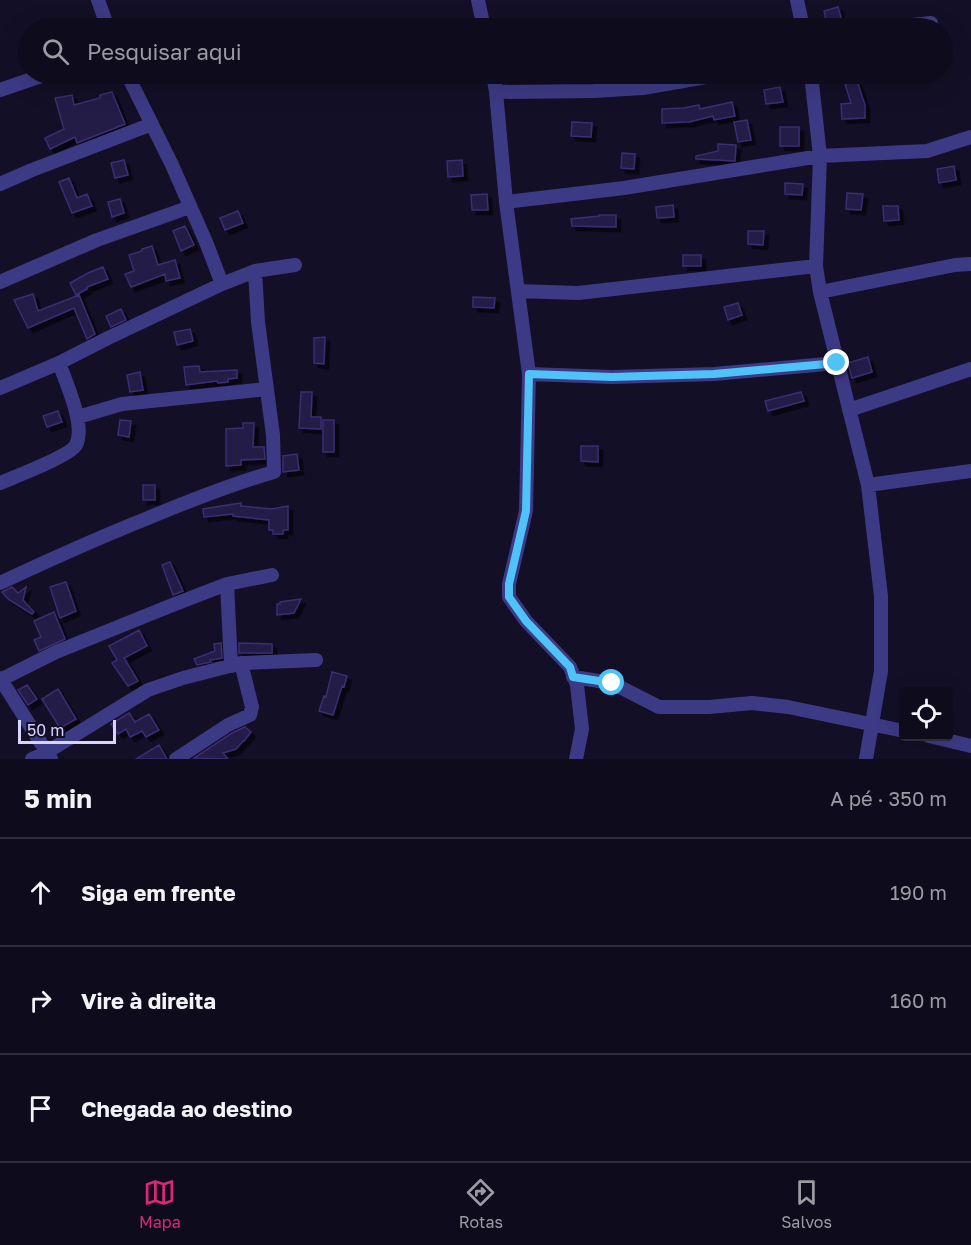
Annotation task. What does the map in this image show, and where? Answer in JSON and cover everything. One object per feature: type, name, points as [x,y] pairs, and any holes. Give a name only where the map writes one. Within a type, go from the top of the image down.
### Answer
[{"type":"street","points":[[98,0],[104,18]]},
{"type":"street","points":[[478,0],[482,18]]},
{"type":"street","points":[[796,0],[800,18]]},
{"type":"street","points":[[0,90],[18,84]]},
{"type":"street","points":[[132,84],[172,165],[222,284]]},
{"type":"street","points":[[495,84],[506,202],[529,374],[526,511],[509,584],[509,597],[526,621],[570,667],[577,685],[582,729],[576,759]]},
{"type":"street","points":[[496,92],[594,91],[666,84]]},
{"type":"street","points":[[812,84],[820,156],[816,266],[820,292],[868,485],[881,596],[881,671],[866,759]]},
{"type":"street","points":[[0,184],[152,124]]},
{"type":"street","points":[[506,202],[624,188],[820,156],[927,151],[971,137]]},
{"type":"street","points":[[0,282],[96,240],[190,207]]},
{"type":"street","points":[[820,292],[954,265],[971,264]]},
{"type":"street","points":[[0,388],[59,363],[222,284],[255,271],[295,265]]},
{"type":"street","points":[[518,291],[578,293],[816,266]]},
{"type":"street","points":[[0,583],[70,550],[164,511],[243,481],[274,472],[273,435],[258,322],[255,271]]},
{"type":"street","points":[[0,483],[71,451],[76,445],[78,417],[59,363]]},
{"type":"street","points":[[529,374],[612,377],[714,374],[837,363]]},
{"type":"street","points":[[849,410],[971,369]]},
{"type":"street","points":[[78,417],[122,404],[267,389]]},
{"type":"street","points":[[868,485],[971,471]]},
{"type":"street","points":[[49,756],[0,679],[85,639],[227,584],[272,575]]},
{"type":"street","points":[[176,759],[228,724],[250,715],[252,707],[236,665],[227,584]]},
{"type":"street","points":[[32,759],[49,756],[148,690],[183,678],[236,665],[316,660]]},
{"type":"street","points":[[573,677],[612,683],[659,707],[709,707],[753,703],[788,707],[899,730]]},
{"type":"street","points":[[950,741],[971,746]]},
{"type":"building","points":[[838,7],[841,18],[826,18],[824,11]]},
{"type":"building","points":[[845,84],[858,84],[865,105],[865,118],[842,119],[841,104],[851,103]]},
{"type":"building","points":[[780,87],[783,102],[766,104],[764,90]]},
{"type":"building","points":[[112,92],[125,124],[77,143],[75,137],[50,149],[45,138],[64,129],[55,98],[72,95],[74,105]]},
{"type":"building","points":[[732,102],[735,116],[714,120],[713,116],[689,122],[662,123],[662,109],[699,105],[700,109]]},
{"type":"building","points":[[747,120],[751,140],[738,142],[734,122]]},
{"type":"building","points":[[572,122],[592,123],[591,137],[571,136]]},
{"type":"building","points":[[780,127],[799,127],[799,146],[780,146]]},
{"type":"building","points":[[718,144],[736,145],[735,161],[696,159],[696,156],[718,151]]},
{"type":"building","points":[[622,153],[635,154],[634,169],[621,168]]},
{"type":"building","points":[[124,160],[128,175],[115,178],[111,163]]},
{"type":"building","points":[[462,160],[463,176],[448,177],[447,161]]},
{"type":"building","points":[[954,166],[956,180],[939,183],[937,169]]},
{"type":"building","points":[[69,178],[77,198],[87,194],[92,206],[72,213],[59,182]]},
{"type":"building","points":[[785,183],[803,184],[802,195],[785,194]]},
{"type":"building","points":[[847,193],[863,194],[861,210],[846,209]]},
{"type":"building","points":[[487,194],[488,210],[472,210],[471,195]]},
{"type":"building","points":[[120,199],[124,213],[112,217],[108,202]]},
{"type":"building","points":[[673,205],[674,217],[657,218],[656,207]]},
{"type":"building","points":[[883,206],[898,206],[899,220],[884,221]]},
{"type":"building","points":[[238,211],[243,223],[225,230],[220,218]]},
{"type":"building","points":[[616,215],[616,227],[572,226],[571,219]]},
{"type":"building","points":[[185,226],[194,245],[181,251],[173,231]]},
{"type":"building","points":[[748,231],[764,231],[763,245],[748,244]]},
{"type":"building","points":[[152,246],[158,265],[175,260],[180,278],[166,281],[165,274],[131,287],[125,274],[134,271],[129,255]]},
{"type":"building","points":[[683,255],[701,255],[701,266],[683,266]]},
{"type":"building","points":[[103,267],[108,279],[87,287],[76,295],[70,283]]},
{"type":"building","points":[[33,294],[38,311],[79,295],[95,334],[87,339],[74,308],[28,328],[14,300]]},
{"type":"building","points":[[473,297],[495,298],[494,308],[473,307]]},
{"type":"building","points":[[738,303],[742,315],[728,320],[724,307]]},
{"type":"building","points":[[121,309],[126,320],[111,327],[106,316]]},
{"type":"building","points":[[190,329],[193,341],[177,345],[174,332]]},
{"type":"building","points":[[325,337],[324,364],[314,363],[314,338]]},
{"type":"building","points":[[868,357],[872,372],[852,378],[848,363]]},
{"type":"building","points":[[199,366],[200,372],[237,370],[237,378],[228,379],[228,382],[186,385],[184,367]]},
{"type":"building","points":[[140,372],[143,390],[130,392],[127,375]]},
{"type":"building","points":[[301,392],[312,392],[311,417],[321,417],[321,429],[299,428]]},
{"type":"building","points":[[801,392],[804,401],[768,411],[765,401]]},
{"type":"building","points":[[58,411],[62,422],[47,427],[43,416]]},
{"type":"building","points":[[120,420],[131,421],[129,437],[118,435]]},
{"type":"building","points":[[323,420],[334,420],[334,452],[323,452]]},
{"type":"building","points":[[243,423],[254,423],[253,447],[264,447],[265,459],[241,460],[241,465],[226,466],[226,429],[243,428]]},
{"type":"building","points":[[581,446],[598,446],[598,462],[581,461]]},
{"type":"building","points":[[297,454],[299,470],[283,472],[283,456]]},
{"type":"building","points":[[143,485],[155,485],[155,500],[143,500]]},
{"type":"building","points":[[241,503],[241,506],[272,509],[288,506],[288,530],[283,530],[283,534],[273,534],[273,530],[269,530],[269,520],[233,516],[233,514],[204,517],[203,509]]},
{"type":"building","points":[[170,562],[183,591],[173,595],[162,565]]},
{"type":"building","points":[[66,582],[76,611],[60,618],[50,587]]},
{"type":"building","points":[[12,587],[18,593],[26,587],[23,600],[34,612],[32,614],[8,599],[2,592]]},
{"type":"building","points":[[301,599],[294,613],[277,615],[277,604],[280,602]]},
{"type":"building","points":[[54,612],[65,639],[39,651],[34,640],[41,637],[34,621]]},
{"type":"building","points":[[139,630],[147,646],[124,658],[138,681],[128,686],[112,663],[117,660],[109,646]]},
{"type":"building","points":[[221,643],[222,658],[197,665],[194,659],[215,651],[214,644]]},
{"type":"building","points":[[239,643],[272,644],[272,653],[239,653]]},
{"type":"building","points":[[332,672],[347,676],[333,715],[319,711],[324,696],[326,697]]},
{"type":"building","points":[[27,685],[37,699],[28,705],[18,690]]},
{"type":"building","points":[[58,689],[76,719],[60,728],[42,699]]},
{"type":"building","points":[[129,713],[135,722],[149,714],[159,730],[146,737],[142,731],[130,737],[126,729],[118,734],[111,724]]},
{"type":"building","points":[[245,727],[251,732],[236,749],[223,753],[228,759],[194,758],[232,733]]},
{"type":"building","points":[[159,745],[167,759],[136,759]]},
{"type":"route","points":[[612,683],[573,677],[570,667],[526,621],[509,597],[509,584],[526,511],[529,374],[612,377],[714,374],[837,363]]}]
